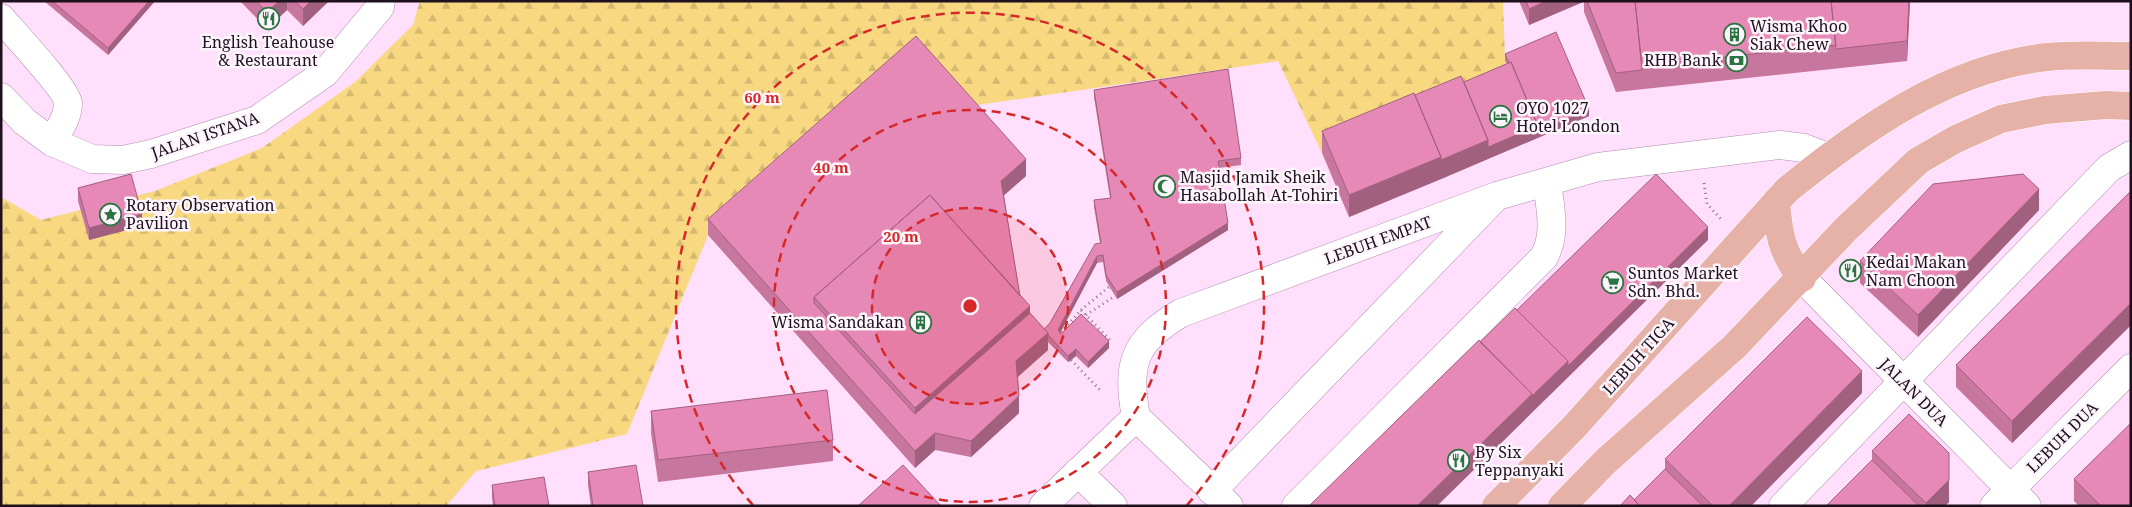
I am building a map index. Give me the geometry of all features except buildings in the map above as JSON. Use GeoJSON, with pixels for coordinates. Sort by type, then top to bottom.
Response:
{"type":"FeatureCollection","features":[{"type":"Feature","properties":{"kind":"main road","name":"LEBUH TIGA"},"geometry":{"type":"LineString","coordinates":[[1496,506],[1574,427],[1787,190],[1828,157],[1888,116],[1935,90],[2000,66],[2047,57],[2131,56]]}},
{"type":"Feature","properties":{"kind":"main road"},"geometry":{"type":"LineString","coordinates":[[1562,506],[1606,461],[1735,346],[1802,278],[1846,229],[1918,162],[1956,139],[2001,119],[2045,110],[2106,105],[2131,106]]}},
{"type":"Feature","properties":{"kind":"main road"},"geometry":{"type":"LineString","coordinates":[[1776,202],[1782,246],[1792,266],[1802,278]]}},
{"type":"Feature","properties":{"kind":"street","name":"JALAN ISTANA"},"geometry":{"type":"LineString","coordinates":[[1,97],[25,122],[52,142],[92,159],[123,160],[151,154],[257,120],[325,73],[380,7],[381,1]]}},
{"type":"Feature","properties":{"kind":"street"},"geometry":{"type":"LineString","coordinates":[[1,18],[60,87],[68,101],[66,117],[52,142]]}},
{"type":"Feature","properties":{"kind":"street","name":"LEBUH EMPAT"},"geometry":{"type":"LineString","coordinates":[[1136,417],[1131,391],[1134,364],[1143,344],[1157,328],[1182,314],[1497,196],[1598,167],[1699,153],[1780,145],[1804,148],[1828,157]]}},
{"type":"Feature","properties":{"kind":"street"},"geometry":{"type":"LineString","coordinates":[[1783,506],[2109,168],[2131,155]]}},
{"type":"Feature","properties":{"kind":"street"},"geometry":{"type":"LineString","coordinates":[[1296,506],[1544,257],[1551,245],[1553,231],[1547,182]]}},
{"type":"Feature","properties":{"kind":"street"},"geometry":{"type":"LineString","coordinates":[[1043,506],[1136,417],[1220,499],[1497,196]]}},
{"type":"Feature","properties":{"kind":"street","name":"JALAN DUA"},"geometry":{"type":"LineString","coordinates":[[1802,278],[1904,381],[2010,500]]}},
{"type":"Feature","properties":{"kind":"street","name":"LEBUH DUA"},"geometry":{"type":"LineString","coordinates":[[2010,500],[2131,368]]}},
{"type":"Feature","properties":{"kind":"street"},"geometry":{"type":"LineString","coordinates":[[1078,472],[1113,506]]}},
{"type":"Feature","properties":{"kind":"path"},"geometry":{"type":"LineString","coordinates":[[1699,153],[1707,204],[1741,240]]}},
{"type":"Feature","properties":{"kind":"path"},"geometry":{"type":"LineString","coordinates":[[1058,337],[1080,310],[1109,287]]}},
{"type":"Feature","properties":{"kind":"path"},"geometry":{"type":"LineString","coordinates":[[1086,315],[1115,296]]}},
{"type":"Feature","properties":{"kind":"path"},"geometry":{"type":"LineString","coordinates":[[1080,310],[1116,346]]}},
{"type":"Feature","properties":{"kind":"green space"},"geometry":{"type":"Polygon","coordinates":[[[420,1],[1503,1],[1505,61],[1511,75],[1322,153],[1278,61],[964,107],[708,235],[627,434],[476,471],[446,506],[1,506],[1,197],[41,220],[155,191],[262,148],[355,82],[413,25],[420,1]]]}},
{"type":"Feature","properties":{"kind":"place","name":"English Teahouse & Restaurant"},"geometry":{"type":"Point","coordinates":[268,18]}},
{"type":"Feature","properties":{"kind":"place","name":"Wisma Khoo Siak Chew"},"geometry":{"type":"Point","coordinates":[1734,35]}},
{"type":"Feature","properties":{"kind":"place","name":"RHB Bank"},"geometry":{"type":"Point","coordinates":[1737,60]}},
{"type":"Feature","properties":{"kind":"place","name":"OYO 1027 Hotel London"},"geometry":{"type":"Point","coordinates":[1500,117]}},
{"type":"Feature","properties":{"kind":"place","name":"Masjid Jamik Sheik Hasabollah At-Tohiri"},"geometry":{"type":"Point","coordinates":[1164,186]}},
{"type":"Feature","properties":{"kind":"place","name":"Rotary Observation Pavilion"},"geometry":{"type":"Point","coordinates":[110,214]}},
{"type":"Feature","properties":{"kind":"place","name":"Kedai Makan Nam Choon"},"geometry":{"type":"Point","coordinates":[1850,271]}},
{"type":"Feature","properties":{"kind":"place","name":"Suntos Market Sdn. Bhd."},"geometry":{"type":"Point","coordinates":[1612,282]}},
{"type":"Feature","properties":{"kind":"place","name":"Wisma Sandakan"},"geometry":{"type":"Point","coordinates":[920,322]}},
{"type":"Feature","properties":{"kind":"place","name":"By Six Teppanyaki"},"geometry":{"type":"Point","coordinates":[1459,461]}}]}
